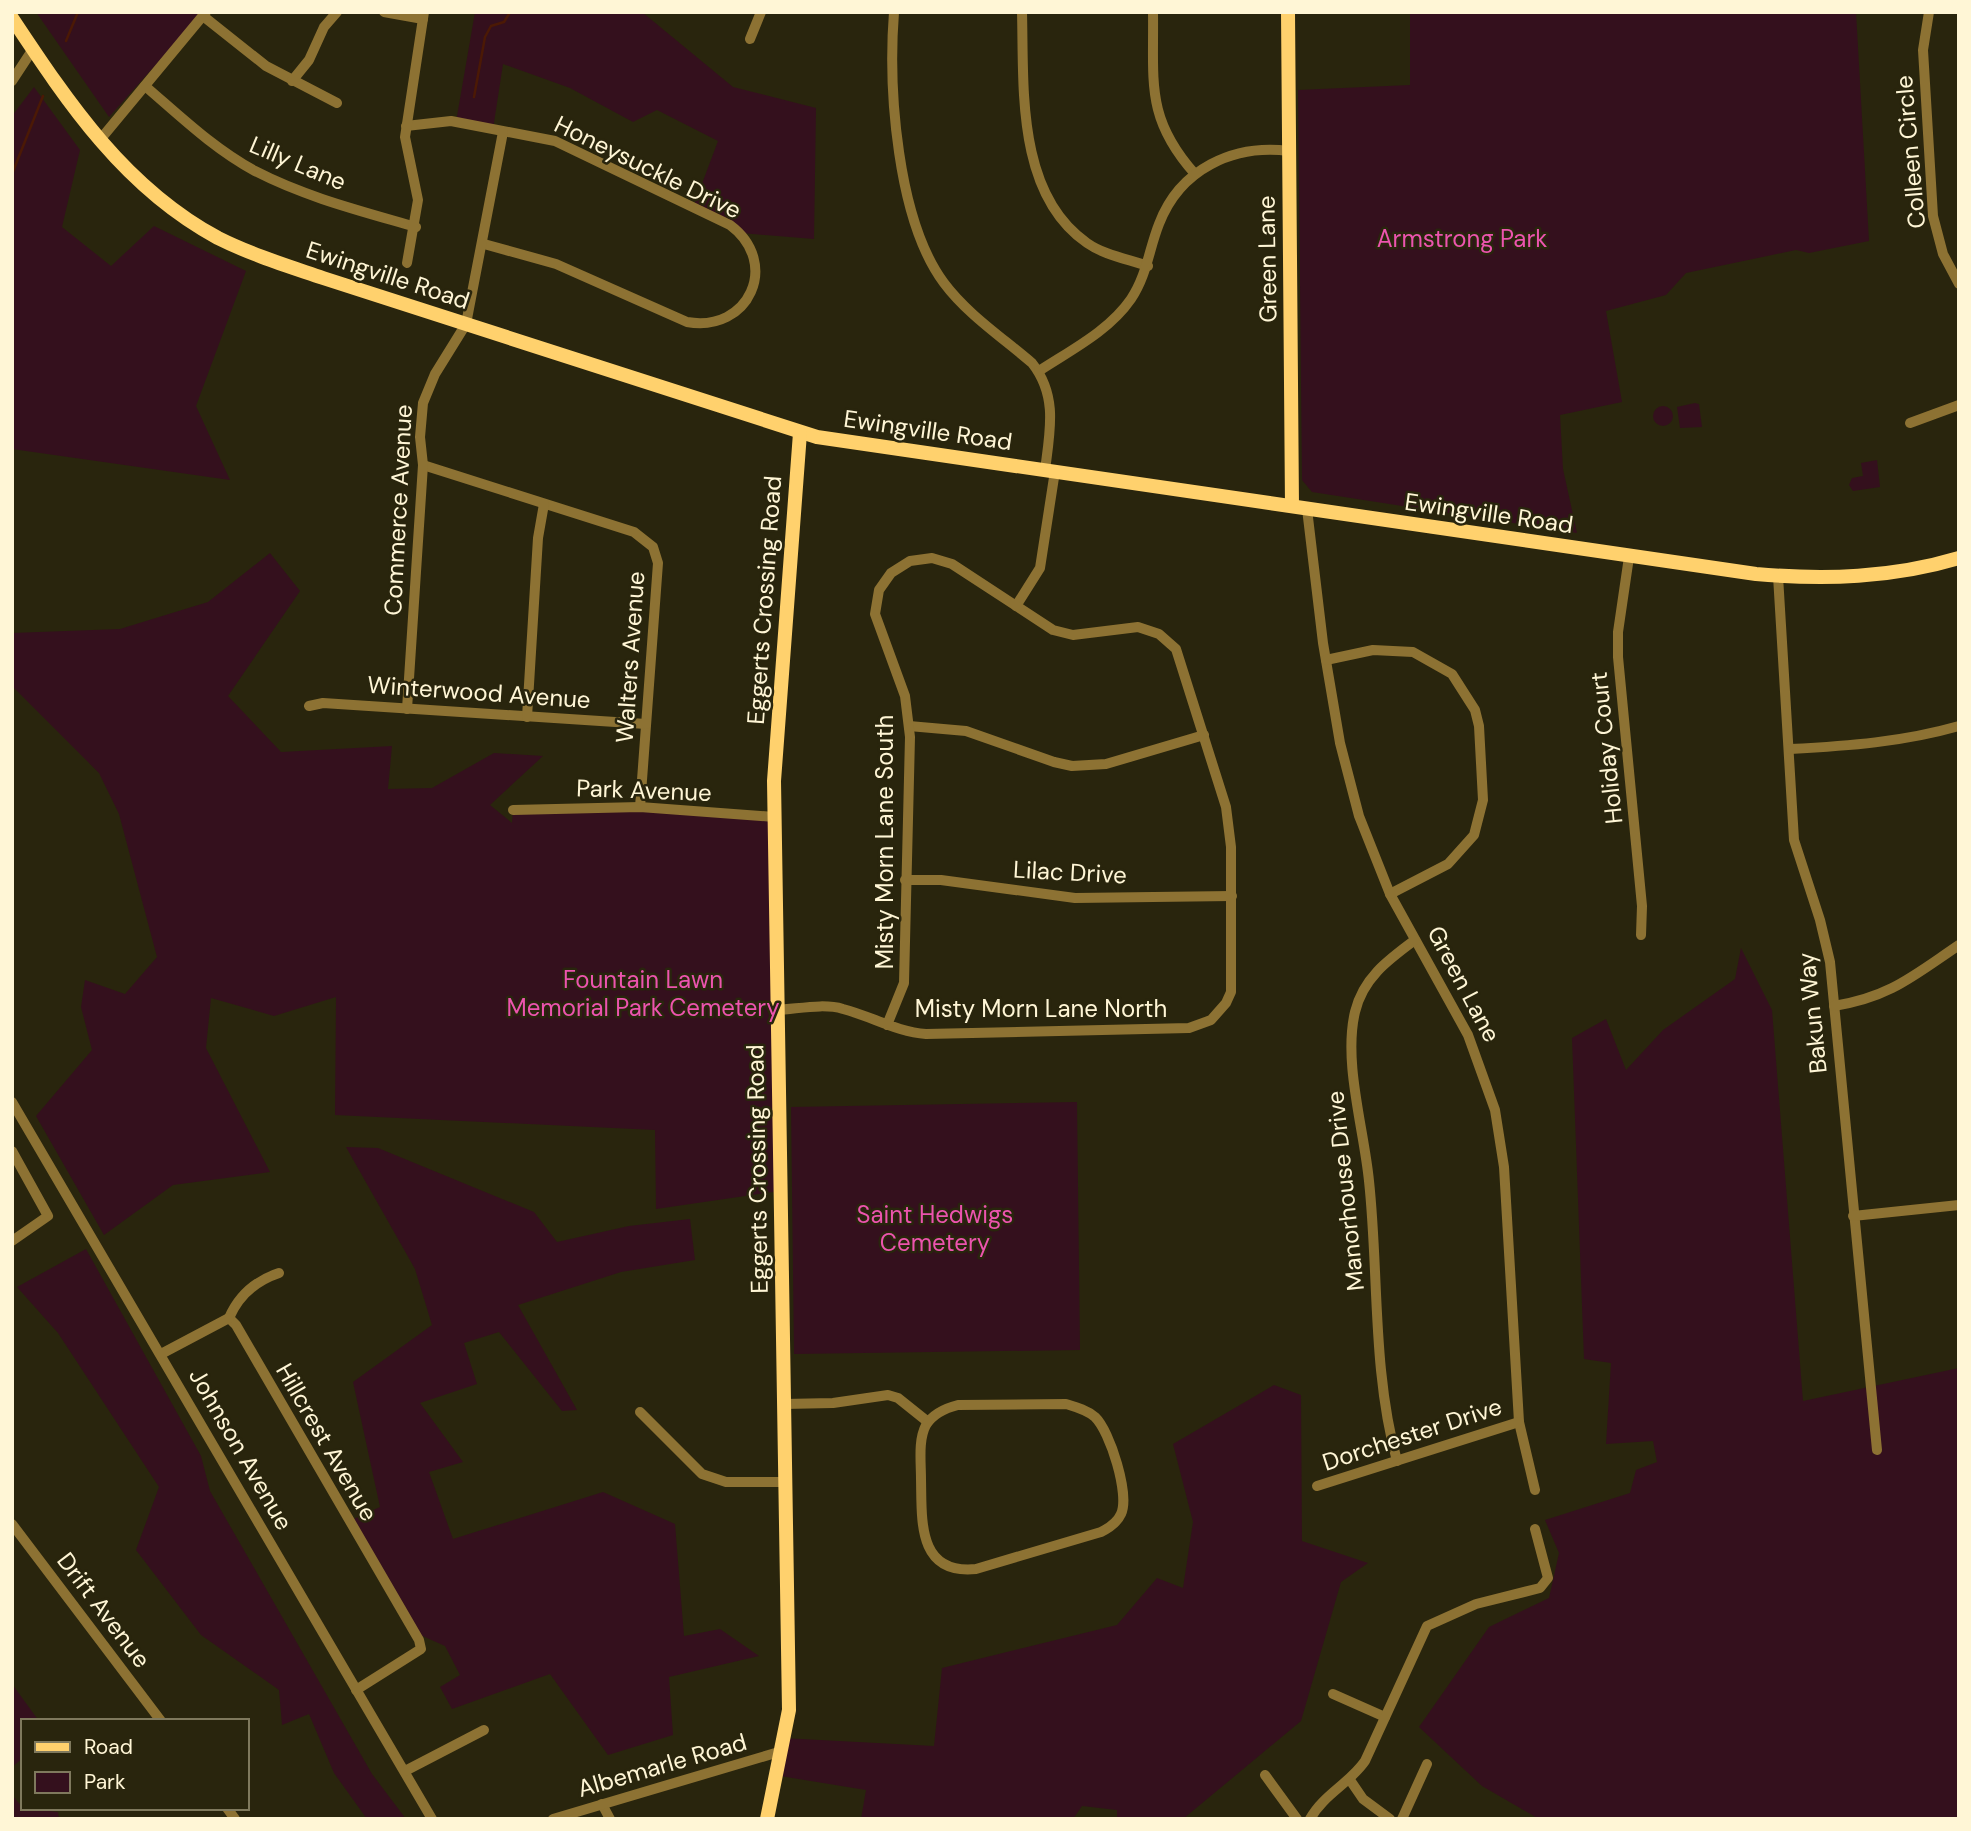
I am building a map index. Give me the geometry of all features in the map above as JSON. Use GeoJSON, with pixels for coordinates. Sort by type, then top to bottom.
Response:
{"type":"FeatureCollection","features":[{"type":"Feature","properties":{"kind":"main road","name":"Green Lane"},"geometry":{"type":"LineString","coordinates":[[1288,12],[1299,507]]}},
{"type":"Feature","properties":{"kind":"main road","name":"Ewingville Road"},"geometry":{"type":"LineString","coordinates":[[12,18],[99,141],[169,206],[219,238],[266,259],[800,433],[1629,557],[1778,576],[1871,576],[1959,558]]}},
{"type":"Feature","properties":{"kind":"main road","name":"Eggerts Crossing Road"},"geometry":{"type":"LineString","coordinates":[[767,1819],[789,1710],[774,817],[776,739],[800,433]]}},
{"type":"Feature","properties":{"kind":"street"},"geometry":{"type":"LineString","coordinates":[[292,81],[309,61],[324,27],[337,12]]}},
{"type":"Feature","properties":{"kind":"street"},"geometry":{"type":"LineString","coordinates":[[384,12],[424,15],[406,126],[405,148],[418,200],[416,227],[407,264]]}},
{"type":"Feature","properties":{"kind":"street"},"geometry":{"type":"LineString","coordinates":[[750,39],[761,12]]}},
{"type":"Feature","properties":{"kind":"street"},"geometry":{"type":"LineString","coordinates":[[894,12],[892,55],[897,131],[911,205],[927,254],[936,272],[959,299],[1039,371],[1051,403],[1050,471],[1040,568],[1016,606],[1062,634],[1138,627],[1159,634],[1181,658],[1228,820],[1232,896]]}},
{"type":"Feature","properties":{"kind":"street"},"geometry":{"type":"LineString","coordinates":[[1022,12],[1024,116],[1040,177],[1062,217],[1086,242],[1148,266]]}},
{"type":"Feature","properties":{"kind":"street"},"geometry":{"type":"LineString","coordinates":[[1153,12],[1157,115],[1171,146],[1195,174]]}},
{"type":"Feature","properties":{"kind":"street","name":"Colleen Circle"},"geometry":{"type":"LineString","coordinates":[[1929,12],[1923,50],[1933,216],[1943,254],[1959,284]]}},
{"type":"Feature","properties":{"kind":"street"},"geometry":{"type":"LineString","coordinates":[[99,141],[205,14],[266,66],[337,103]]}},
{"type":"Feature","properties":{"kind":"street"},"geometry":{"type":"LineString","coordinates":[[12,81],[33,49]]}},
{"type":"Feature","properties":{"kind":"street","name":"Lilly Lane"},"geometry":{"type":"LineString","coordinates":[[145,86],[213,143],[253,170],[307,194],[416,227]]}},
{"type":"Feature","properties":{"kind":"street","name":"Honeysuckle Drive"},"geometry":{"type":"LineString","coordinates":[[406,126],[451,121],[555,141],[730,225],[751,249],[755,260],[754,283],[737,311],[719,322],[698,324],[687,322],[541,258],[484,244]]}},
{"type":"Feature","properties":{"kind":"street"},"geometry":{"type":"LineString","coordinates":[[466,324],[484,244],[503,132]]}},
{"type":"Feature","properties":{"kind":"street"},"geometry":{"type":"LineString","coordinates":[[1039,371],[1108,325],[1131,299],[1148,266],[1165,211],[1195,174],[1210,164],[1242,152],[1289,151]]}},
{"type":"Feature","properties":{"kind":"street","name":"Commerce Avenue"},"geometry":{"type":"LineString","coordinates":[[407,709],[423,465],[420,432],[423,404],[435,374],[466,324]]}},
{"type":"Feature","properties":{"kind":"street"},"geometry":{"type":"LineString","coordinates":[[1910,423],[1959,405]]}},
{"type":"Feature","properties":{"kind":"street","name":"Walters Avenue"},"geometry":{"type":"LineString","coordinates":[[423,465],[640,535],[656,555],[640,807]]}},
{"type":"Feature","properties":{"kind":"street"},"geometry":{"type":"LineString","coordinates":[[527,717],[538,538],[544,504]]}},
{"type":"Feature","properties":{"kind":"street","name":"Green Lane"},"geometry":{"type":"LineString","coordinates":[[1299,507],[1350,785],[1391,894],[1468,1035],[1495,1110],[1504,1167],[1519,1422],[1535,1490]]}},
{"type":"Feature","properties":{"kind":"street","name":"Holiday Court"},"geometry":{"type":"LineString","coordinates":[[1629,557],[1618,632],[1618,657],[1633,796],[1641,935]]}},
{"type":"Feature","properties":{"kind":"street","name":"Misty Morn Lane South"},"geometry":{"type":"LineString","coordinates":[[887,1025],[904,983],[909,726],[901,679],[877,625],[876,602],[891,573],[920,558],[952,564],[1016,606]]}},
{"type":"Feature","properties":{"kind":"street","name":"Bakun Way"},"geometry":{"type":"LineString","coordinates":[[1778,576],[1794,840],[1826,941],[1877,1450]]}},
{"type":"Feature","properties":{"kind":"street"},"geometry":{"type":"LineString","coordinates":[[1326,660],[1387,649],[1413,652],[1452,674],[1475,710],[1479,726],[1483,800],[1474,835],[1448,864],[1391,894]]}},
{"type":"Feature","properties":{"kind":"street","name":"Winterwood Avenue"},"geometry":{"type":"LineString","coordinates":[[309,706],[323,703],[646,724]]}},
{"type":"Feature","properties":{"kind":"street"},"geometry":{"type":"LineString","coordinates":[[909,726],[966,731],[1054,762],[1072,765],[1106,764],[1204,735]]}},
{"type":"Feature","properties":{"kind":"street"},"geometry":{"type":"LineString","coordinates":[[1790,748],[1867,745],[1959,726]]}},
{"type":"Feature","properties":{"kind":"street","name":"Park Avenue"},"geometry":{"type":"LineString","coordinates":[[513,810],[640,807],[774,817]]}},
{"type":"Feature","properties":{"kind":"street","name":"Lilac Drive"},"geometry":{"type":"LineString","coordinates":[[905,880],[942,880],[1075,898],[1232,896]]}},
{"type":"Feature","properties":{"kind":"street","name":"Misty Morn Lane North"},"geometry":{"type":"LineString","coordinates":[[777,1010],[832,1007],[887,1025],[926,1034],[1189,1028],[1211,1020],[1220,1012],[1233,982],[1232,896]]}},
{"type":"Feature","properties":{"kind":"street","name":"Manorhouse Drive"},"geometry":{"type":"LineString","coordinates":[[1396,1461],[1384,1403],[1373,1216],[1354,1077],[1353,1024],[1359,999],[1375,971],[1415,940]]}},
{"type":"Feature","properties":{"kind":"street"},"geometry":{"type":"LineString","coordinates":[[1834,1006],[1862,1002],[1888,992],[1959,945]]}},
{"type":"Feature","properties":{"kind":"street","name":"Johnson Avenue"},"geometry":{"type":"LineString","coordinates":[[12,1102],[432,1819]]}},
{"type":"Feature","properties":{"kind":"street"},"geometry":{"type":"LineString","coordinates":[[12,1151],[48,1216],[12,1241]]}},
{"type":"Feature","properties":{"kind":"street"},"geometry":{"type":"LineString","coordinates":[[1853,1216],[1959,1205]]}},
{"type":"Feature","properties":{"kind":"street"},"geometry":{"type":"LineString","coordinates":[[161,1354],[229,1318],[236,1301],[247,1290],[279,1273]]}},
{"type":"Feature","properties":{"kind":"street","name":"Hillcrest Avenue"},"geometry":{"type":"LineString","coordinates":[[229,1318],[236,1325],[419,1640],[421,1650],[356,1690]]}},
{"type":"Feature","properties":{"kind":"street"},"geometry":{"type":"LineString","coordinates":[[783,1404],[833,1403],[888,1395],[898,1398],[928,1422]]}},
{"type":"Feature","properties":{"kind":"street"},"geometry":{"type":"LineString","coordinates":[[1066,1404],[1086,1411],[1107,1432],[1123,1491],[1121,1514],[1101,1532],[976,1569],[964,1571],[947,1565],[928,1547],[922,1524],[921,1443],[928,1422],[942,1410],[958,1405],[1066,1404]]}},
{"type":"Feature","properties":{"kind":"street"},"geometry":{"type":"LineString","coordinates":[[640,1412],[702,1474],[726,1482],[785,1482]]}},
{"type":"Feature","properties":{"kind":"street","name":"Dorchester Drive"},"geometry":{"type":"LineString","coordinates":[[1317,1486],[1519,1422]]}},
{"type":"Feature","properties":{"kind":"street","name":"Drift Avenue"},"geometry":{"type":"LineString","coordinates":[[12,1524],[159,1719]]}},
{"type":"Feature","properties":{"kind":"street"},"geometry":{"type":"LineString","coordinates":[[1310,1819],[1325,1801],[1350,1780],[1365,1761],[1427,1626],[1476,1604],[1540,1588],[1548,1578],[1535,1529]]}},
{"type":"Feature","properties":{"kind":"street"},"geometry":{"type":"LineString","coordinates":[[1333,1694],[1385,1717]]}},
{"type":"Feature","properties":{"kind":"street"},"geometry":{"type":"LineString","coordinates":[[405,1772],[484,1730]]}},
{"type":"Feature","properties":{"kind":"street","name":"Albemarle Road"},"geometry":{"type":"LineString","coordinates":[[553,1819],[782,1751]]}},
{"type":"Feature","properties":{"kind":"street"},"geometry":{"type":"LineString","coordinates":[[1402,1819],[1427,1764]]}},
{"type":"Feature","properties":{"kind":"street"},"geometry":{"type":"LineString","coordinates":[[1265,1775],[1297,1819]]}},
{"type":"Feature","properties":{"kind":"street"},"geometry":{"type":"LineString","coordinates":[[1350,1780],[1363,1798],[1390,1819]]}},
{"type":"Feature","properties":{"kind":"street"},"geometry":{"type":"LineString","coordinates":[[601,1804],[610,1819]]}},
{"type":"Feature","properties":{"kind":"green space"},"geometry":{"type":"Polygon","coordinates":[[[36,12],[203,12],[109,117],[36,12]]]}},
{"type":"Feature","properties":{"kind":"green space"},"geometry":{"type":"Polygon","coordinates":[[[475,12],[642,12],[733,87],[816,108],[814,239],[741,233],[694,205],[718,141],[657,110],[633,122],[570,88],[503,64],[493,129],[456,122],[475,12]]]}},
{"type":"Feature","properties":{"kind":"green space","name":"Armstrong Park"},"geometry":{"type":"Polygon","coordinates":[[[1410,12],[1856,12],[1869,241],[1809,253],[1796,250],[1686,273],[1666,295],[1606,311],[1622,402],[1560,415],[1563,469],[1577,533],[1312,492],[1302,480],[1298,90],[1410,85],[1410,12]]]}},
{"type":"Feature","properties":{"kind":"green space"},"geometry":{"type":"Polygon","coordinates":[[[34,87],[80,150],[62,227],[111,266],[154,226],[246,271],[196,406],[230,480],[12,449],[12,116],[34,87]]]}},
{"type":"Feature","properties":{"kind":"green space"},"geometry":{"type":"Polygon","coordinates":[[[1699,404],[1702,427],[1680,428],[1677,407],[1699,404]]]}},
{"type":"Feature","properties":{"kind":"green space"},"geometry":{"type":"Polygon","coordinates":[[[1663,406],[1670,409],[1673,416],[1670,423],[1663,426],[1656,423],[1653,416],[1656,409],[1663,406]]]}},
{"type":"Feature","properties":{"kind":"green space"},"geometry":{"type":"Polygon","coordinates":[[[1877,460],[1880,487],[1853,491],[1849,485],[1852,478],[1863,476],[1861,463],[1877,460]]]}},
{"type":"Feature","properties":{"kind":"green space","name":"Fountain Lawn Memorial Park Cemetery"},"geometry":{"type":"Polygon","coordinates":[[[270,553],[300,591],[228,696],[281,752],[392,746],[388,789],[432,788],[494,753],[543,756],[490,805],[512,823],[513,810],[641,807],[774,817],[780,1191],[656,1209],[655,1130],[335,1115],[336,997],[274,1016],[211,998],[206,1048],[270,1172],[173,1185],[104,1235],[36,1116],[92,1050],[81,1007],[85,980],[125,994],[157,957],[119,814],[99,773],[12,686],[12,633],[120,629],[208,602],[270,553]]]}},
{"type":"Feature","properties":{"kind":"green space"},"geometry":{"type":"Polygon","coordinates":[[[1741,948],[1772,1010],[1803,1401],[1959,1368],[1959,1819],[1539,1819],[1482,1786],[1419,1727],[1489,1627],[1549,1598],[1559,1553],[1545,1520],[1630,1493],[1636,1470],[1657,1462],[1653,1441],[1606,1444],[1611,1363],[1584,1359],[1572,1038],[1606,1019],[1626,1070],[1663,1030],[1735,979],[1741,948]]]}},
{"type":"Feature","properties":{"kind":"green space","name":"Saint Hedwigs Cemetery"},"geometry":{"type":"Polygon","coordinates":[[[1077,1102],[1080,1350],[794,1354],[791,1107],[1077,1102]]]}},
{"type":"Feature","properties":{"kind":"green space"},"geometry":{"type":"Polygon","coordinates":[[[346,1147],[378,1148],[534,1212],[557,1242],[629,1226],[690,1219],[695,1260],[621,1272],[518,1305],[577,1410],[562,1411],[499,1332],[464,1343],[477,1384],[420,1403],[463,1462],[429,1472],[453,1539],[603,1492],[675,1524],[684,1636],[720,1629],[759,1656],[669,1677],[673,1735],[608,1755],[550,1674],[452,1709],[440,1687],[460,1675],[445,1646],[409,1630],[349,1521],[380,1507],[353,1382],[432,1325],[415,1269],[346,1147]]]}},
{"type":"Feature","properties":{"kind":"green space"},"geometry":{"type":"Polygon","coordinates":[[[86,1249],[201,1456],[210,1491],[372,1774],[406,1819],[367,1819],[334,1773],[309,1714],[282,1725],[279,1690],[201,1635],[136,1550],[159,1487],[58,1333],[17,1287],[86,1249]]]}},
{"type":"Feature","properties":{"kind":"green space"},"geometry":{"type":"Polygon","coordinates":[[[1274,1385],[1301,1395],[1302,1541],[1368,1563],[1341,1582],[1301,1721],[1183,1819],[1117,1819],[1117,1810],[1082,1806],[1073,1819],[861,1819],[866,1790],[774,1775],[782,1738],[934,1746],[942,1668],[1117,1625],[1157,1578],[1183,1588],[1193,1522],[1173,1444],[1274,1385]]]}},
{"type":"Feature","properties":{"kind":"green space"},"geometry":{"type":"Polygon","coordinates":[[[12,1684],[38,1719],[21,1719],[21,1760],[12,1767],[12,1684]]]}},
{"type":"Feature","properties":{"kind":"green space"},"geometry":{"type":"Polygon","coordinates":[[[12,1795],[21,1806],[21,1810],[58,1812],[59,1819],[12,1819],[12,1795]]]}},
{"type":"Feature","properties":{"kind":"waterway"},"geometry":{"type":"LineString","coordinates":[[66,41],[78,12]]}},
{"type":"Feature","properties":{"kind":"waterway"},"geometry":{"type":"LineString","coordinates":[[474,97],[485,37],[491,26],[504,22],[509,14]]}},
{"type":"Feature","properties":{"kind":"waterway"},"geometry":{"type":"LineString","coordinates":[[12,174],[43,96]]}}]}
